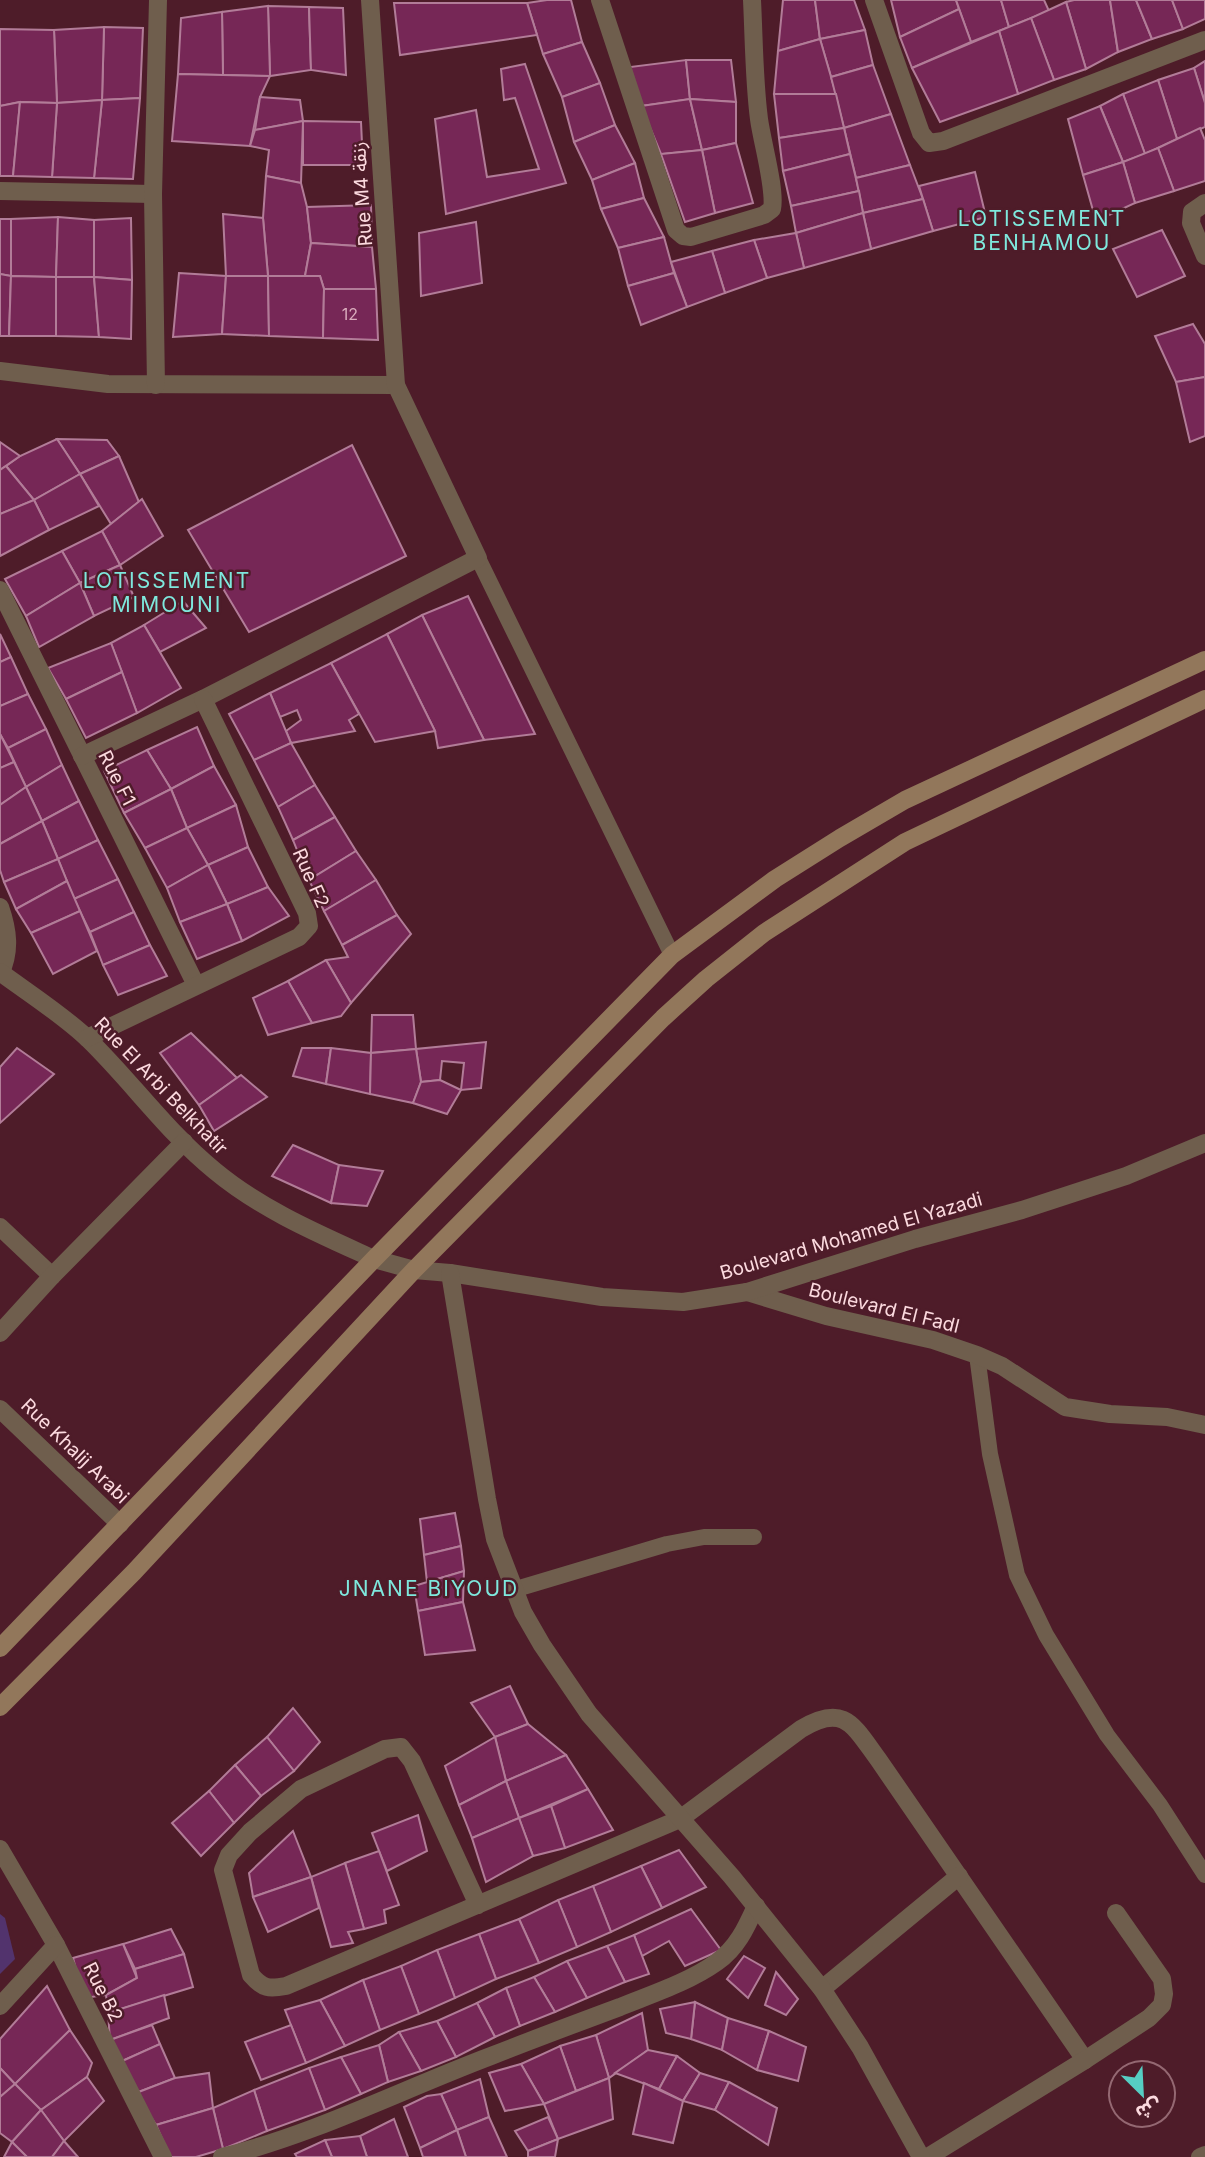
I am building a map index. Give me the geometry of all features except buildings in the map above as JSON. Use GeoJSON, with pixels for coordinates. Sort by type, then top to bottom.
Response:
{"type":"FeatureCollection","features":[{"type":"Feature","properties":{"kind":"main road"},"geometry":{"type":"LineString","coordinates":[[0,1648],[374,1259],[672,955],[775,879],[905,800],[1205,660]]}},
{"type":"Feature","properties":{"kind":"main road"},"geometry":{"type":"LineString","coordinates":[[0,1707],[134,1572],[414,1270],[663,1018],[706,979],[764,933],[905,842],[1205,699]]}},
{"type":"Feature","properties":{"kind":"street"},"geometry":{"type":"LineString","coordinates":[[156,384],[153,194],[158,0]]}},
{"type":"Feature","properties":{"kind":"street","name":"Rue M4 زنقة"},"geometry":{"type":"LineString","coordinates":[[370,0],[396,385]]}},
{"type":"Feature","properties":{"kind":"street"},"geometry":{"type":"LineString","coordinates":[[600,0],[677,230],[683,236],[691,237],[764,215],[772,209],[774,200],[759,116],[752,0]]}},
{"type":"Feature","properties":{"kind":"street"},"geometry":{"type":"LineString","coordinates":[[874,0],[921,133],[929,143],[943,141],[1205,40]]}},
{"type":"Feature","properties":{"kind":"street"},"geometry":{"type":"LineString","coordinates":[[0,191],[153,194]]}},
{"type":"Feature","properties":{"kind":"street"},"geometry":{"type":"LineString","coordinates":[[1205,203],[1192,212],[1191,223],[1205,256]]}},
{"type":"Feature","properties":{"kind":"street"},"geometry":{"type":"LineString","coordinates":[[0,371],[108,384],[396,385],[478,558],[203,699],[82,756]]}},
{"type":"Feature","properties":{"kind":"street","name":"Rue F1"},"geometry":{"type":"LineString","coordinates":[[0,590],[196,985]]}},
{"type":"Feature","properties":{"kind":"street","name":"Rue F2"},"geometry":{"type":"LineString","coordinates":[[88,1038],[299,937],[309,926],[307,913],[203,699]]}},
{"type":"Feature","properties":{"kind":"street"},"geometry":{"type":"LineString","coordinates":[[0,906],[8,936],[6,956],[0,973]]}},
{"type":"Feature","properties":{"kind":"street","name":"Rue El Arbi Belkhatir"},"geometry":{"type":"LineString","coordinates":[[0,973],[88,1038],[184,1142],[215,1171],[259,1202],[302,1226],[374,1259],[414,1270]]}},
{"type":"Feature","properties":{"kind":"street"},"geometry":{"type":"LineString","coordinates":[[0,1333],[184,1142]]}},
{"type":"Feature","properties":{"kind":"street","name":"Boulevard Mohamed El Yazadi"},"geometry":{"type":"LineString","coordinates":[[414,1270],[630,1300],[683,1302],[747,1292],[915,1239],[1085,1190],[1205,1143]]}},
{"type":"Feature","properties":{"kind":"street"},"geometry":{"type":"LineString","coordinates":[[0,1227],[52,1276]]}},
{"type":"Feature","properties":{"kind":"street"},"geometry":{"type":"LineString","coordinates":[[450,1273],[495,1539],[513,1590],[542,1645],[589,1714],[757,1906],[822,1989],[860,2047],[921,2157]]}},
{"type":"Feature","properties":{"kind":"street","name":"Boulevard El Fadl"},"geometry":{"type":"LineString","coordinates":[[747,1292],[826,1317],[933,1340],[977,1355],[1002,1366],[1065,1407],[1088,1412],[1167,1417],[1205,1425]]}},
{"type":"Feature","properties":{"kind":"street","name":"Rue Khalij Arabi"},"geometry":{"type":"LineString","coordinates":[[0,1409],[120,1524]]}},
{"type":"Feature","properties":{"kind":"street"},"geometry":{"type":"LineString","coordinates":[[478,1905],[412,1761],[401,1747],[385,1749],[301,1789],[250,1832],[229,1855],[223,1870],[251,1975],[261,1986],[268,1989],[286,1986],[307,1978],[680,1819],[801,1729],[818,1719],[831,1716],[842,1718],[859,1733],[878,1759],[1085,2060]]}},
{"type":"Feature","properties":{"kind":"street","name":"Rue B2"},"geometry":{"type":"LineString","coordinates":[[0,1849],[56,1945],[163,2157]]}},
{"type":"Feature","properties":{"kind":"street"},"geometry":{"type":"LineString","coordinates":[[822,1989],[958,1876]]}},
{"type":"Feature","properties":{"kind":"street"},"geometry":{"type":"LineString","coordinates":[[222,2157],[307,2130],[457,2068],[644,1998],[690,1977],[716,1963],[735,1947],[757,1906]]}},
{"type":"Feature","properties":{"kind":"street"},"geometry":{"type":"LineString","coordinates":[[928,2157],[1085,2060],[1149,2018],[1162,2004],[1162,1979],[1116,1913]]}},
{"type":"Feature","properties":{"kind":"street"},"geometry":{"type":"LineString","coordinates":[[0,2006],[56,1945]]}},
{"type":"Feature","properties":{"kind":"street"},"geometry":{"type":"LineString","coordinates":[[1200,2157],[1205,2155]]}},
{"type":"Feature","properties":{"kind":"lane"},"geometry":{"type":"LineString","coordinates":[[478,558],[672,955]]}},
{"type":"Feature","properties":{"kind":"lane"},"geometry":{"type":"LineString","coordinates":[[977,1355],[989,1454],[1017,1575],[1046,1635],[1107,1735],[1160,1805],[1205,1875]]}},
{"type":"Feature","properties":{"kind":"lane"},"geometry":{"type":"LineString","coordinates":[[513,1590],[667,1544],[704,1537],[754,1537]]}},
{"type":"Feature","properties":{"kind":"shaded area"},"geometry":{"type":"Polygon","coordinates":[[[0,1914],[5,1918],[15,1959],[0,1974],[0,1914]]]}},
{"type":"Feature","properties":{"kind":"district","name":"LOTISSEMENT BENHAMOU"},"geometry":{"type":"Point","coordinates":[1042,230]}},
{"type":"Feature","properties":{"kind":"district","name":"LOTISSEMENT MIMOUNI"},"geometry":{"type":"Point","coordinates":[167,592]}},
{"type":"Feature","properties":{"kind":"district","name":"JNANE BIYOUD"},"geometry":{"type":"Point","coordinates":[429,1588]}}]}
